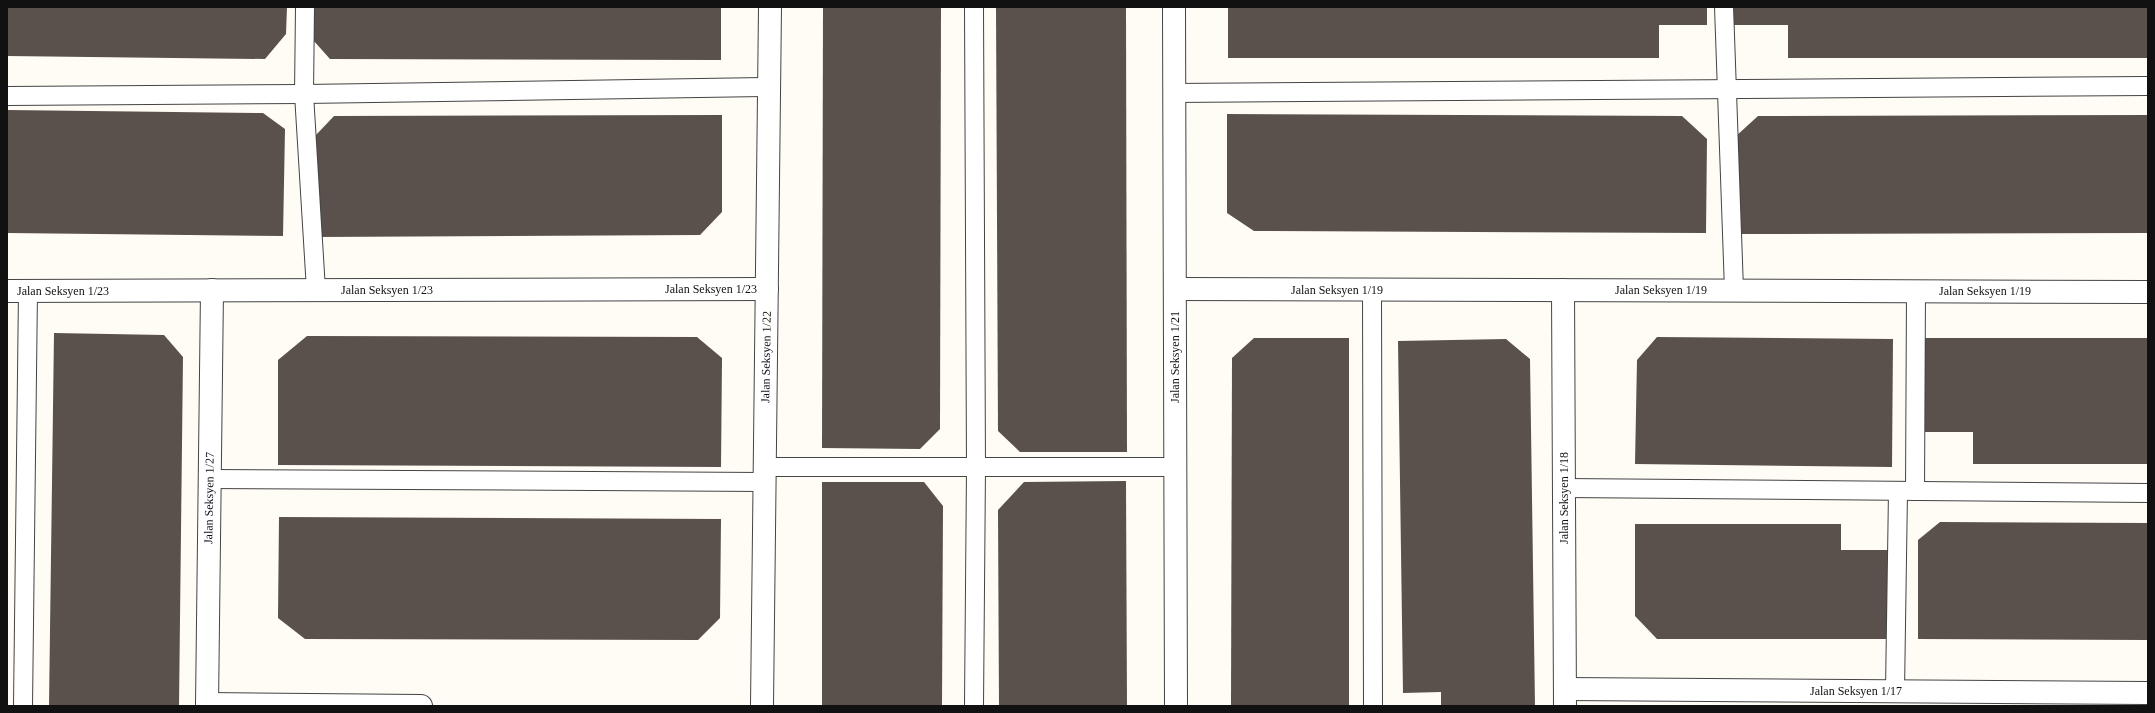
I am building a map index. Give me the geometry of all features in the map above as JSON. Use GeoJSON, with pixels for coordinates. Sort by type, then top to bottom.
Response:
{"type":"FeatureCollection","features":[{"type":"Feature","properties":{"kind":"street","name":"Jalan Seksyen 1/22"},"geometry":{"type":"LineString","coordinates":[[762,706],[770,7]]}},
{"type":"Feature","properties":{"kind":"street","name":"Jalan Seksyen 1/21"},"geometry":{"type":"LineString","coordinates":[[1174,7],[1176,706]]}},
{"type":"Feature","properties":{"kind":"street","name":"Jalan Seksyen 1/23"},"geometry":{"type":"LineString","coordinates":[[17,291],[767,289]]}},
{"type":"Feature","properties":{"kind":"street","name":"Jalan Seksyen 1/19"},"geometry":{"type":"LineString","coordinates":[[1175,289],[2148,292]]}},
{"type":"Feature","properties":{"kind":"street","name":"Jalan Seksyen 1/27"},"geometry":{"type":"LineString","coordinates":[[207,705],[212,290]]}},
{"type":"Feature","properties":{"kind":"street","name":"Jalan Seksyen 1/18"},"geometry":{"type":"LineString","coordinates":[[1563,290],[1565,698]]}},
{"type":"Feature","properties":{"kind":"street","name":"Jalan Seksyen 1/17"},"geometry":{"type":"LineString","coordinates":[[1565,698],[1859,698],[1895,691],[2148,693]]}},
{"type":"Feature","properties":{"kind":"street"},"geometry":{"type":"LineString","coordinates":[[207,705],[421,706]]}},
{"type":"Feature","properties":{"kind":"lane"},"geometry":{"type":"LineString","coordinates":[[305,7],[304,94],[316,290]]}},
{"type":"Feature","properties":{"kind":"lane"},"geometry":{"type":"LineString","coordinates":[[974,7],[976,468],[974,706]]}},
{"type":"Feature","properties":{"kind":"lane"},"geometry":{"type":"LineString","coordinates":[[1724,7],[1734,290]]}},
{"type":"Feature","properties":{"kind":"lane"},"geometry":{"type":"LineString","coordinates":[[1174,93],[2148,86]]}},
{"type":"Feature","properties":{"kind":"lane"},"geometry":{"type":"LineString","coordinates":[[7,96],[304,94],[769,87]]}},
{"type":"Feature","properties":{"kind":"lane"},"geometry":{"type":"LineString","coordinates":[[1372,290],[1373,706]]}},
{"type":"Feature","properties":{"kind":"lane"},"geometry":{"type":"LineString","coordinates":[[17,291],[23,706]]}},
{"type":"Feature","properties":{"kind":"lane"},"geometry":{"type":"LineString","coordinates":[[1895,691],[1907,491],[1916,291]]}},
{"type":"Feature","properties":{"kind":"lane"},"geometry":{"type":"LineString","coordinates":[[209,479],[764,475],[976,468],[1175,467]]}},
{"type":"Feature","properties":{"kind":"lane"},"geometry":{"type":"LineString","coordinates":[[1564,488],[2148,493]]}},
{"type":"Feature","properties":{"kind":"building"},"geometry":{"type":"Polygon","coordinates":[[[7,7],[287,7],[286,34],[265,59],[7,56],[7,7]]]}},
{"type":"Feature","properties":{"kind":"building"},"geometry":{"type":"Polygon","coordinates":[[[313,7],[721,7],[721,60],[330,59],[313,40],[313,7]]]}},
{"type":"Feature","properties":{"kind":"building"},"geometry":{"type":"Polygon","coordinates":[[[823,7],[941,7],[940,429],[920,449],[822,448],[823,7]]]}},
{"type":"Feature","properties":{"kind":"building"},"geometry":{"type":"Polygon","coordinates":[[[996,7],[1126,7],[1127,452],[1020,452],[998,431],[996,7]]]}},
{"type":"Feature","properties":{"kind":"building"},"geometry":{"type":"Polygon","coordinates":[[[1228,7],[1707,7],[1707,25],[1659,25],[1659,58],[1228,58],[1228,7]]]}},
{"type":"Feature","properties":{"kind":"building"},"geometry":{"type":"Polygon","coordinates":[[[1732,7],[2148,7],[2148,58],[1788,58],[1788,25],[1732,25],[1732,7]]]}},
{"type":"Feature","properties":{"kind":"building"},"geometry":{"type":"Polygon","coordinates":[[[7,110],[263,113],[285,129],[283,236],[7,233],[7,110]]]}},
{"type":"Feature","properties":{"kind":"building"},"geometry":{"type":"Polygon","coordinates":[[[1227,114],[1682,116],[1707,139],[1706,233],[1254,231],[1227,213],[1227,114]]]}},
{"type":"Feature","properties":{"kind":"building"},"geometry":{"type":"Polygon","coordinates":[[[722,115],[722,212],[700,235],[316,237],[316,135],[334,116],[722,115]]]}},
{"type":"Feature","properties":{"kind":"building"},"geometry":{"type":"Polygon","coordinates":[[[2148,115],[2148,233],[1735,234],[1735,137],[1758,116],[2148,115]]]}},
{"type":"Feature","properties":{"kind":"building"},"geometry":{"type":"Polygon","coordinates":[[[54,333],[164,335],[183,357],[179,706],[49,706],[54,333]]]}},
{"type":"Feature","properties":{"kind":"building"},"geometry":{"type":"Polygon","coordinates":[[[307,336],[697,337],[722,358],[721,467],[278,465],[278,360],[307,336]]]}},
{"type":"Feature","properties":{"kind":"building"},"geometry":{"type":"Polygon","coordinates":[[[1657,337],[1893,339],[1892,467],[1635,464],[1637,360],[1657,337]]]}},
{"type":"Feature","properties":{"kind":"building"},"geometry":{"type":"Polygon","coordinates":[[[1254,338],[1349,338],[1349,706],[1231,706],[1232,358],[1254,338]]]}},
{"type":"Feature","properties":{"kind":"building"},"geometry":{"type":"Polygon","coordinates":[[[1922,338],[2148,338],[2148,464],[1973,464],[1973,432],[1922,432],[1922,338]]]}},
{"type":"Feature","properties":{"kind":"building"},"geometry":{"type":"Polygon","coordinates":[[[1506,339],[1530,359],[1535,706],[1441,706],[1441,692],[1403,693],[1398,341],[1506,339]]]}},
{"type":"Feature","properties":{"kind":"building"},"geometry":{"type":"Polygon","coordinates":[[[1126,481],[1127,706],[999,706],[998,510],[1024,482],[1126,481]]]}},
{"type":"Feature","properties":{"kind":"building"},"geometry":{"type":"Polygon","coordinates":[[[822,482],[924,482],[943,506],[942,706],[822,706],[822,482]]]}},
{"type":"Feature","properties":{"kind":"building"},"geometry":{"type":"Polygon","coordinates":[[[279,517],[721,519],[720,618],[698,640],[305,639],[278,618],[279,517]]]}},
{"type":"Feature","properties":{"kind":"building"},"geometry":{"type":"Polygon","coordinates":[[[1940,522],[2148,523],[2148,640],[1918,639],[1918,540],[1940,522]]]}},
{"type":"Feature","properties":{"kind":"building"},"geometry":{"type":"Polygon","coordinates":[[[1635,524],[1841,524],[1841,550],[1889,550],[1889,639],[1657,639],[1635,616],[1635,524]]]}}]}
